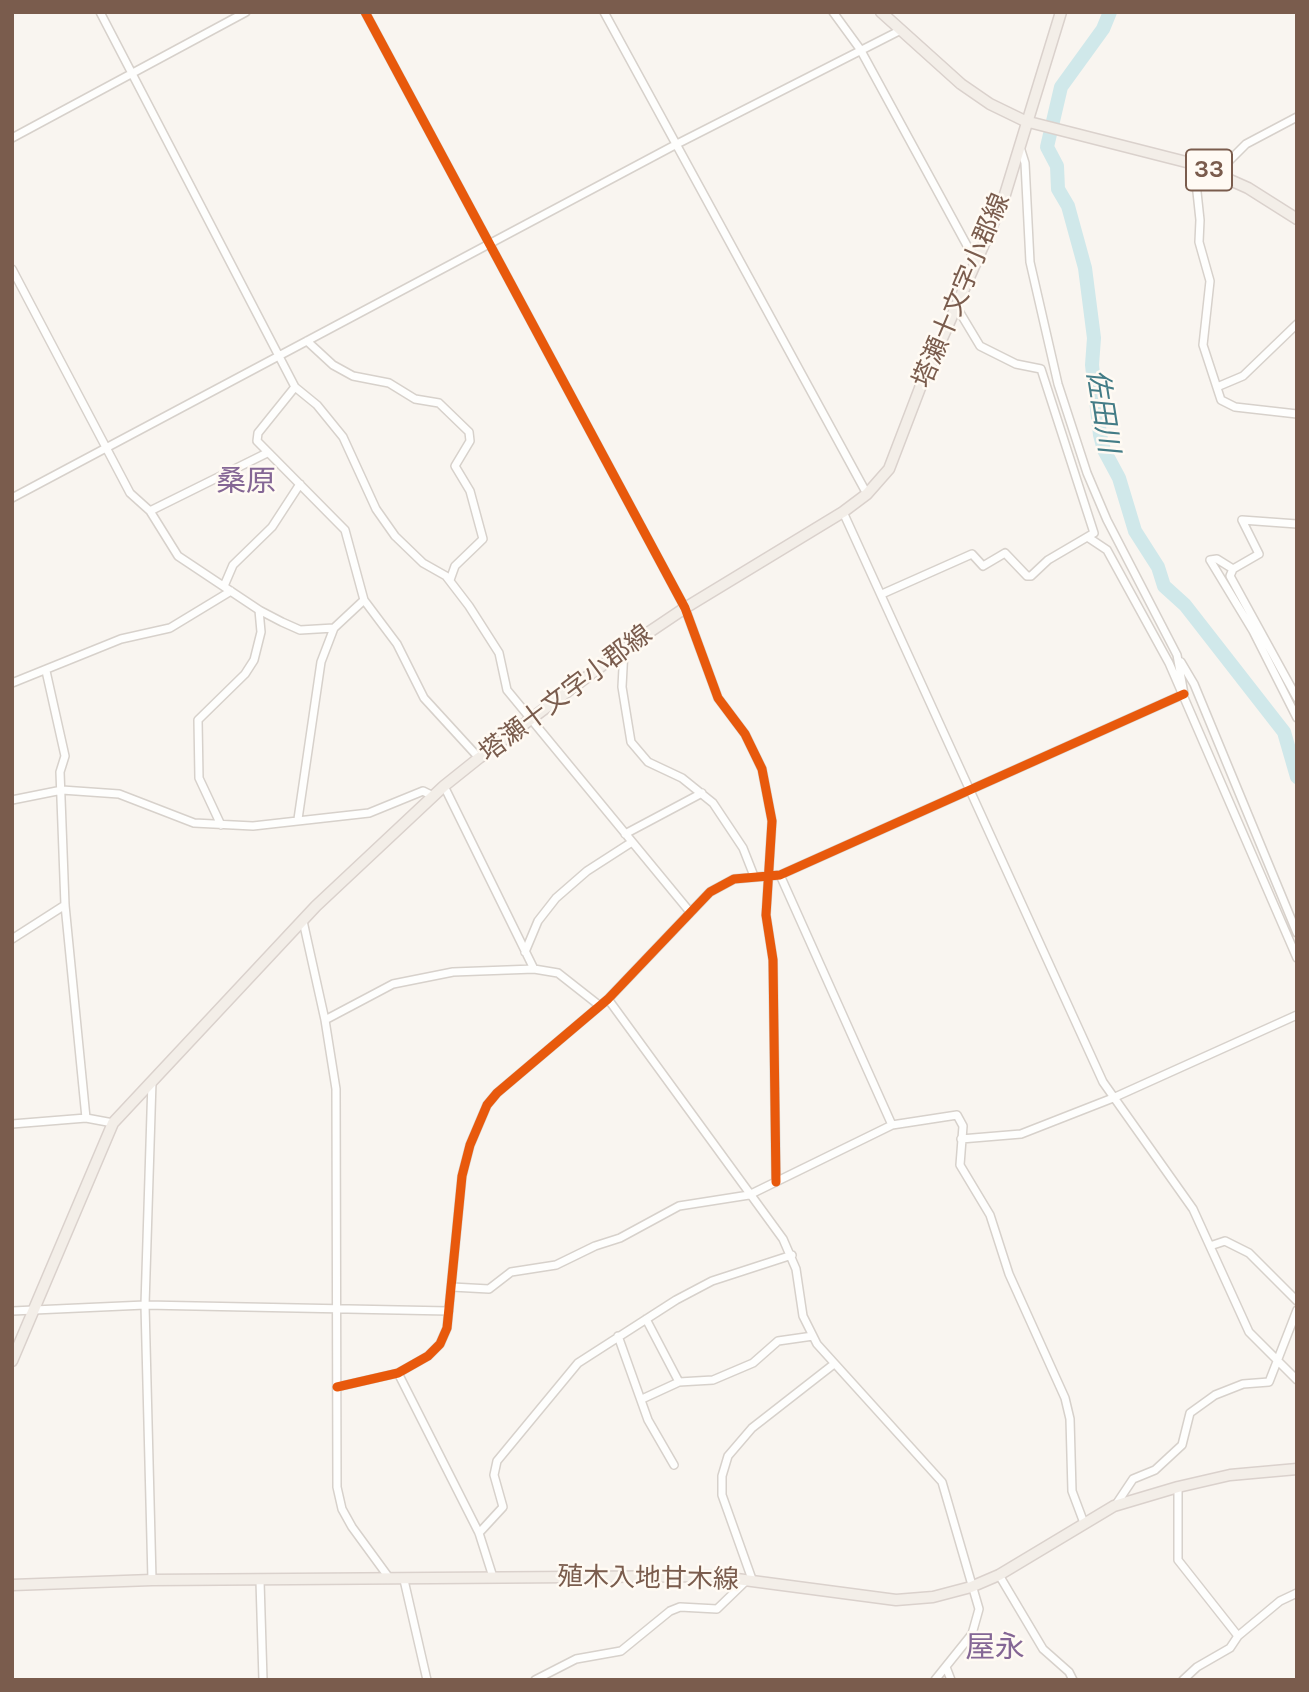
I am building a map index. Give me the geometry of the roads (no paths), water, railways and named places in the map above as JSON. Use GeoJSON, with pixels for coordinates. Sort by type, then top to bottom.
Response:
{"type":"FeatureCollection","features":[{"type":"Feature","properties":{"kind":"main road","name":"33"},"geometry":{"type":"LineString","coordinates":[[881,12],[961,84],[990,104],[1030,122],[1113,141],[1194,164],[1220,175],[1297,219]]}},
{"type":"Feature","properties":{"kind":"main road","name":"塔瀬十文字小郡線"},"geometry":{"type":"LineString","coordinates":[[12,1361],[113,1123],[303,921],[433,796],[480,758],[624,649],[685,608],[843,512],[867,494],[889,469],[920,388],[1003,201],[1019,146],[1030,122],[1061,12]]}},
{"type":"Feature","properties":{"kind":"main road","name":"殖木入地甘木線"},"geometry":{"type":"LineString","coordinates":[[12,1585],[152,1580],[714,1576],[896,1600],[933,1597],[971,1587],[1027,1561],[1114,1506],[1178,1486],[1230,1475],[1297,1468]]}},
{"type":"Feature","properties":{"kind":"street"},"geometry":{"type":"LineString","coordinates":[[100,12],[295,387],[317,405],[343,437],[376,509],[395,536],[416,557],[450,580],[491,639],[503,664],[507,690],[690,912]]}},
{"type":"Feature","properties":{"kind":"street"},"geometry":{"type":"LineString","coordinates":[[12,138],[246,12]]}},
{"type":"Feature","properties":{"kind":"street"},"geometry":{"type":"LineString","coordinates":[[365,12],[685,608],[718,698],[745,734],[762,769],[772,821],[766,877],[766,915],[773,960],[776,1182]]}},
{"type":"Feature","properties":{"kind":"street"},"geometry":{"type":"LineString","coordinates":[[604,12],[867,494]]}},
{"type":"Feature","properties":{"kind":"street"},"geometry":{"type":"LineString","coordinates":[[833,12],[860,49],[976,262]]}},
{"type":"Feature","properties":{"kind":"street"},"geometry":{"type":"LineString","coordinates":[[12,498],[104,446],[281,356],[675,145],[901,30]]}},
{"type":"Feature","properties":{"kind":"street"},"geometry":{"type":"LineString","coordinates":[[1220,175],[1224,166],[1246,145],[1297,117]]}},
{"type":"Feature","properties":{"kind":"street"},"geometry":{"type":"LineString","coordinates":[[1019,146],[1025,163],[1030,262],[1058,384],[1087,472],[1107,520],[1199,697],[1297,933]]}},
{"type":"Feature","properties":{"kind":"street"},"geometry":{"type":"LineString","coordinates":[[1194,164],[1200,250],[1210,281],[1203,345],[1221,400],[1226,404],[1297,414]]}},
{"type":"Feature","properties":{"kind":"street"},"geometry":{"type":"LineString","coordinates":[[12,269],[131,493],[150,511],[178,556],[259,610],[300,630],[334,628]]}},
{"type":"Feature","properties":{"kind":"street"},"geometry":{"type":"LineString","coordinates":[[882,594],[972,554],[983,566],[1005,553],[1027,576],[1031,576],[1048,561],[1089,538],[1094,528],[1041,369],[1016,364],[980,346],[956,306]]}},
{"type":"Feature","properties":{"kind":"street"},"geometry":{"type":"LineString","coordinates":[[1217,387],[1243,376],[1297,324]]}},
{"type":"Feature","properties":{"kind":"street"},"geometry":{"type":"LineString","coordinates":[[306,341],[333,365],[353,376],[389,383],[415,399],[439,403],[469,432],[470,441],[455,466],[470,491],[483,539],[455,566],[450,580]]}},
{"type":"Feature","properties":{"kind":"street"},"geometry":{"type":"LineString","coordinates":[[295,387],[258,433],[257,441],[345,530],[364,600],[397,644],[424,698],[480,758]]}},
{"type":"Feature","properties":{"kind":"street"},"geometry":{"type":"LineString","coordinates":[[150,511],[267,453]]}},
{"type":"Feature","properties":{"kind":"street"},"geometry":{"type":"LineString","coordinates":[[12,683],[121,639],[170,628],[228,589],[233,565],[272,527],[300,484]]}},
{"type":"Feature","properties":{"kind":"street"},"geometry":{"type":"LineString","coordinates":[[843,512],[1112,1098],[1185,1195],[1249,1332],[1278,1364],[1297,1380]]}},
{"type":"Feature","properties":{"kind":"street"},"geometry":{"type":"LineString","coordinates":[[1297,524],[1244,519],[1259,554],[1233,569],[1230,576],[1297,698]]}},
{"type":"Feature","properties":{"kind":"street"},"geometry":{"type":"LineString","coordinates":[[1089,538],[1107,550],[1184,694],[1297,958]]}},
{"type":"Feature","properties":{"kind":"street"},"geometry":{"type":"LineString","coordinates":[[1233,569],[1217,559],[1210,560],[1253,631],[1297,718]]}},
{"type":"Feature","properties":{"kind":"street"},"geometry":{"type":"LineString","coordinates":[[298,819],[321,662],[334,628],[364,600]]}},
{"type":"Feature","properties":{"kind":"street"},"geometry":{"type":"LineString","coordinates":[[221,825],[198,778],[198,720],[245,674],[254,660],[261,632],[259,610]]}},
{"type":"Feature","properties":{"kind":"street"},"geometry":{"type":"LineString","coordinates":[[624,649],[622,687],[631,743],[648,762],[682,778],[713,803],[743,848],[754,876]]}},
{"type":"Feature","properties":{"kind":"street"},"geometry":{"type":"LineString","coordinates":[[1177,655],[1184,694]]}},
{"type":"Feature","properties":{"kind":"street"},"geometry":{"type":"LineString","coordinates":[[47,671],[65,756],[60,772],[65,905],[86,1118]]}},
{"type":"Feature","properties":{"kind":"street"},"geometry":{"type":"LineString","coordinates":[[337,1387],[398,1373],[428,1356],[440,1344],[447,1328],[463,1176],[477,1124],[497,1093],[608,999],[690,912],[724,883],[754,876],[780,875],[1184,694]]}},
{"type":"Feature","properties":{"kind":"street"},"geometry":{"type":"LineString","coordinates":[[444,786],[534,970]]}},
{"type":"Feature","properties":{"kind":"street"},"geometry":{"type":"LineString","coordinates":[[12,800],[62,790],[118,794],[194,823],[253,826],[369,813],[423,791],[433,796]]}},
{"type":"Feature","properties":{"kind":"street"},"geometry":{"type":"LineString","coordinates":[[625,834],[702,793]]}},
{"type":"Feature","properties":{"kind":"street"},"geometry":{"type":"LineString","coordinates":[[525,952],[538,921],[556,898],[587,871],[632,842]]}},
{"type":"Feature","properties":{"kind":"street"},"geometry":{"type":"LineString","coordinates":[[780,875],[892,1125]]}},
{"type":"Feature","properties":{"kind":"street"},"geometry":{"type":"LineString","coordinates":[[12,939],[65,905]]}},
{"type":"Feature","properties":{"kind":"street"},"geometry":{"type":"LineString","coordinates":[[303,921],[325,1020],[336,1089],[337,1488],[342,1510],[390,1579]]}},
{"type":"Feature","properties":{"kind":"street"},"geometry":{"type":"LineString","coordinates":[[325,1020],[393,984],[453,972],[534,970],[566,977],[600,1006]]}},
{"type":"Feature","properties":{"kind":"street"},"geometry":{"type":"LineString","coordinates":[[608,999],[792,1255],[803,1316],[813,1336],[834,1364],[942,1482],[979,1609],[972,1634],[935,1680]]}},
{"type":"Feature","properties":{"kind":"street"},"geometry":{"type":"LineString","coordinates":[[961,1139],[1021,1134],[1112,1098],[1297,1015]]}},
{"type":"Feature","properties":{"kind":"street"},"geometry":{"type":"LineString","coordinates":[[152,1079],[145,1305],[152,1580]]}},
{"type":"Feature","properties":{"kind":"street"},"geometry":{"type":"LineString","coordinates":[[452,1287],[489,1289],[511,1272],[556,1265],[620,1238],[679,1206],[749,1195],[892,1125],[957,1115],[962,1121],[960,1165],[993,1222],[1009,1274],[1065,1398],[1070,1419],[1072,1491],[1084,1523]]}},
{"type":"Feature","properties":{"kind":"street"},"geometry":{"type":"LineString","coordinates":[[12,1125],[86,1118],[113,1123]]}},
{"type":"Feature","properties":{"kind":"street"},"geometry":{"type":"LineString","coordinates":[[1210,1246],[1225,1241],[1249,1253],[1297,1301]]}},
{"type":"Feature","properties":{"kind":"street"},"geometry":{"type":"LineString","coordinates":[[479,1533],[503,1507],[494,1475],[497,1461],[579,1363],[618,1336],[712,1281],[792,1255]]}},
{"type":"Feature","properties":{"kind":"street"},"geometry":{"type":"LineString","coordinates":[[12,1311],[145,1305],[337,1311],[449,1311]]}},
{"type":"Feature","properties":{"kind":"street"},"geometry":{"type":"LineString","coordinates":[[1114,1506],[1122,1490],[1133,1479],[1155,1470],[1182,1445],[1190,1413],[1215,1395],[1243,1384],[1266,1384],[1278,1364],[1289,1325],[1297,1310]]}},
{"type":"Feature","properties":{"kind":"street"},"geometry":{"type":"LineString","coordinates":[[646,1319],[680,1382]]}},
{"type":"Feature","properties":{"kind":"street"},"geometry":{"type":"LineString","coordinates":[[618,1336],[648,1420],[674,1465]]}},
{"type":"Feature","properties":{"kind":"street"},"geometry":{"type":"LineString","coordinates":[[642,1399],[680,1382],[713,1380],[753,1363],[778,1341],[813,1336]]}},
{"type":"Feature","properties":{"kind":"street"},"geometry":{"type":"LineString","coordinates":[[535,1680],[576,1659],[621,1651],[670,1611],[680,1607],[717,1609],[750,1582],[722,1495],[722,1476],[728,1456],[752,1428],[834,1364]]}},
{"type":"Feature","properties":{"kind":"street"},"geometry":{"type":"LineString","coordinates":[[398,1373],[479,1533],[493,1577]]}},
{"type":"Feature","properties":{"kind":"street"},"geometry":{"type":"LineString","coordinates":[[1178,1486],[1178,1560],[1238,1636]]}},
{"type":"Feature","properties":{"kind":"street"},"geometry":{"type":"LineString","coordinates":[[999,1575],[1043,1649],[1069,1672],[1073,1680]]}},
{"type":"Feature","properties":{"kind":"street"},"geometry":{"type":"LineString","coordinates":[[404,1580],[427,1680]]}},
{"type":"Feature","properties":{"kind":"street"},"geometry":{"type":"LineString","coordinates":[[260,1581],[263,1680]]}},
{"type":"Feature","properties":{"kind":"street"},"geometry":{"type":"LineString","coordinates":[[1183,1680],[1197,1667],[1230,1648],[1238,1636],[1280,1601],[1297,1593]]}},
{"type":"Feature","properties":{"kind":"street"},"geometry":{"type":"LineString","coordinates":[[946,1667],[951,1680]]}},
{"type":"Feature","properties":{"kind":"waterway","name":"佐田川"},"geometry":{"type":"LineString","coordinates":[[1110,12],[1103,29],[1061,87],[1047,147],[1057,166],[1058,189],[1068,206],[1085,268],[1094,338],[1092,365],[1100,435],[1104,450],[1119,478],[1135,531],[1158,567],[1164,586],[1185,605],[1284,732],[1297,777]]}},
{"type":"Feature","properties":{"kind":"district","name":"桑原"},"geometry":{"type":"Point","coordinates":[246,482]}},
{"type":"Feature","properties":{"kind":"district","name":"屋永"},"geometry":{"type":"Point","coordinates":[995,1648]}}]}
